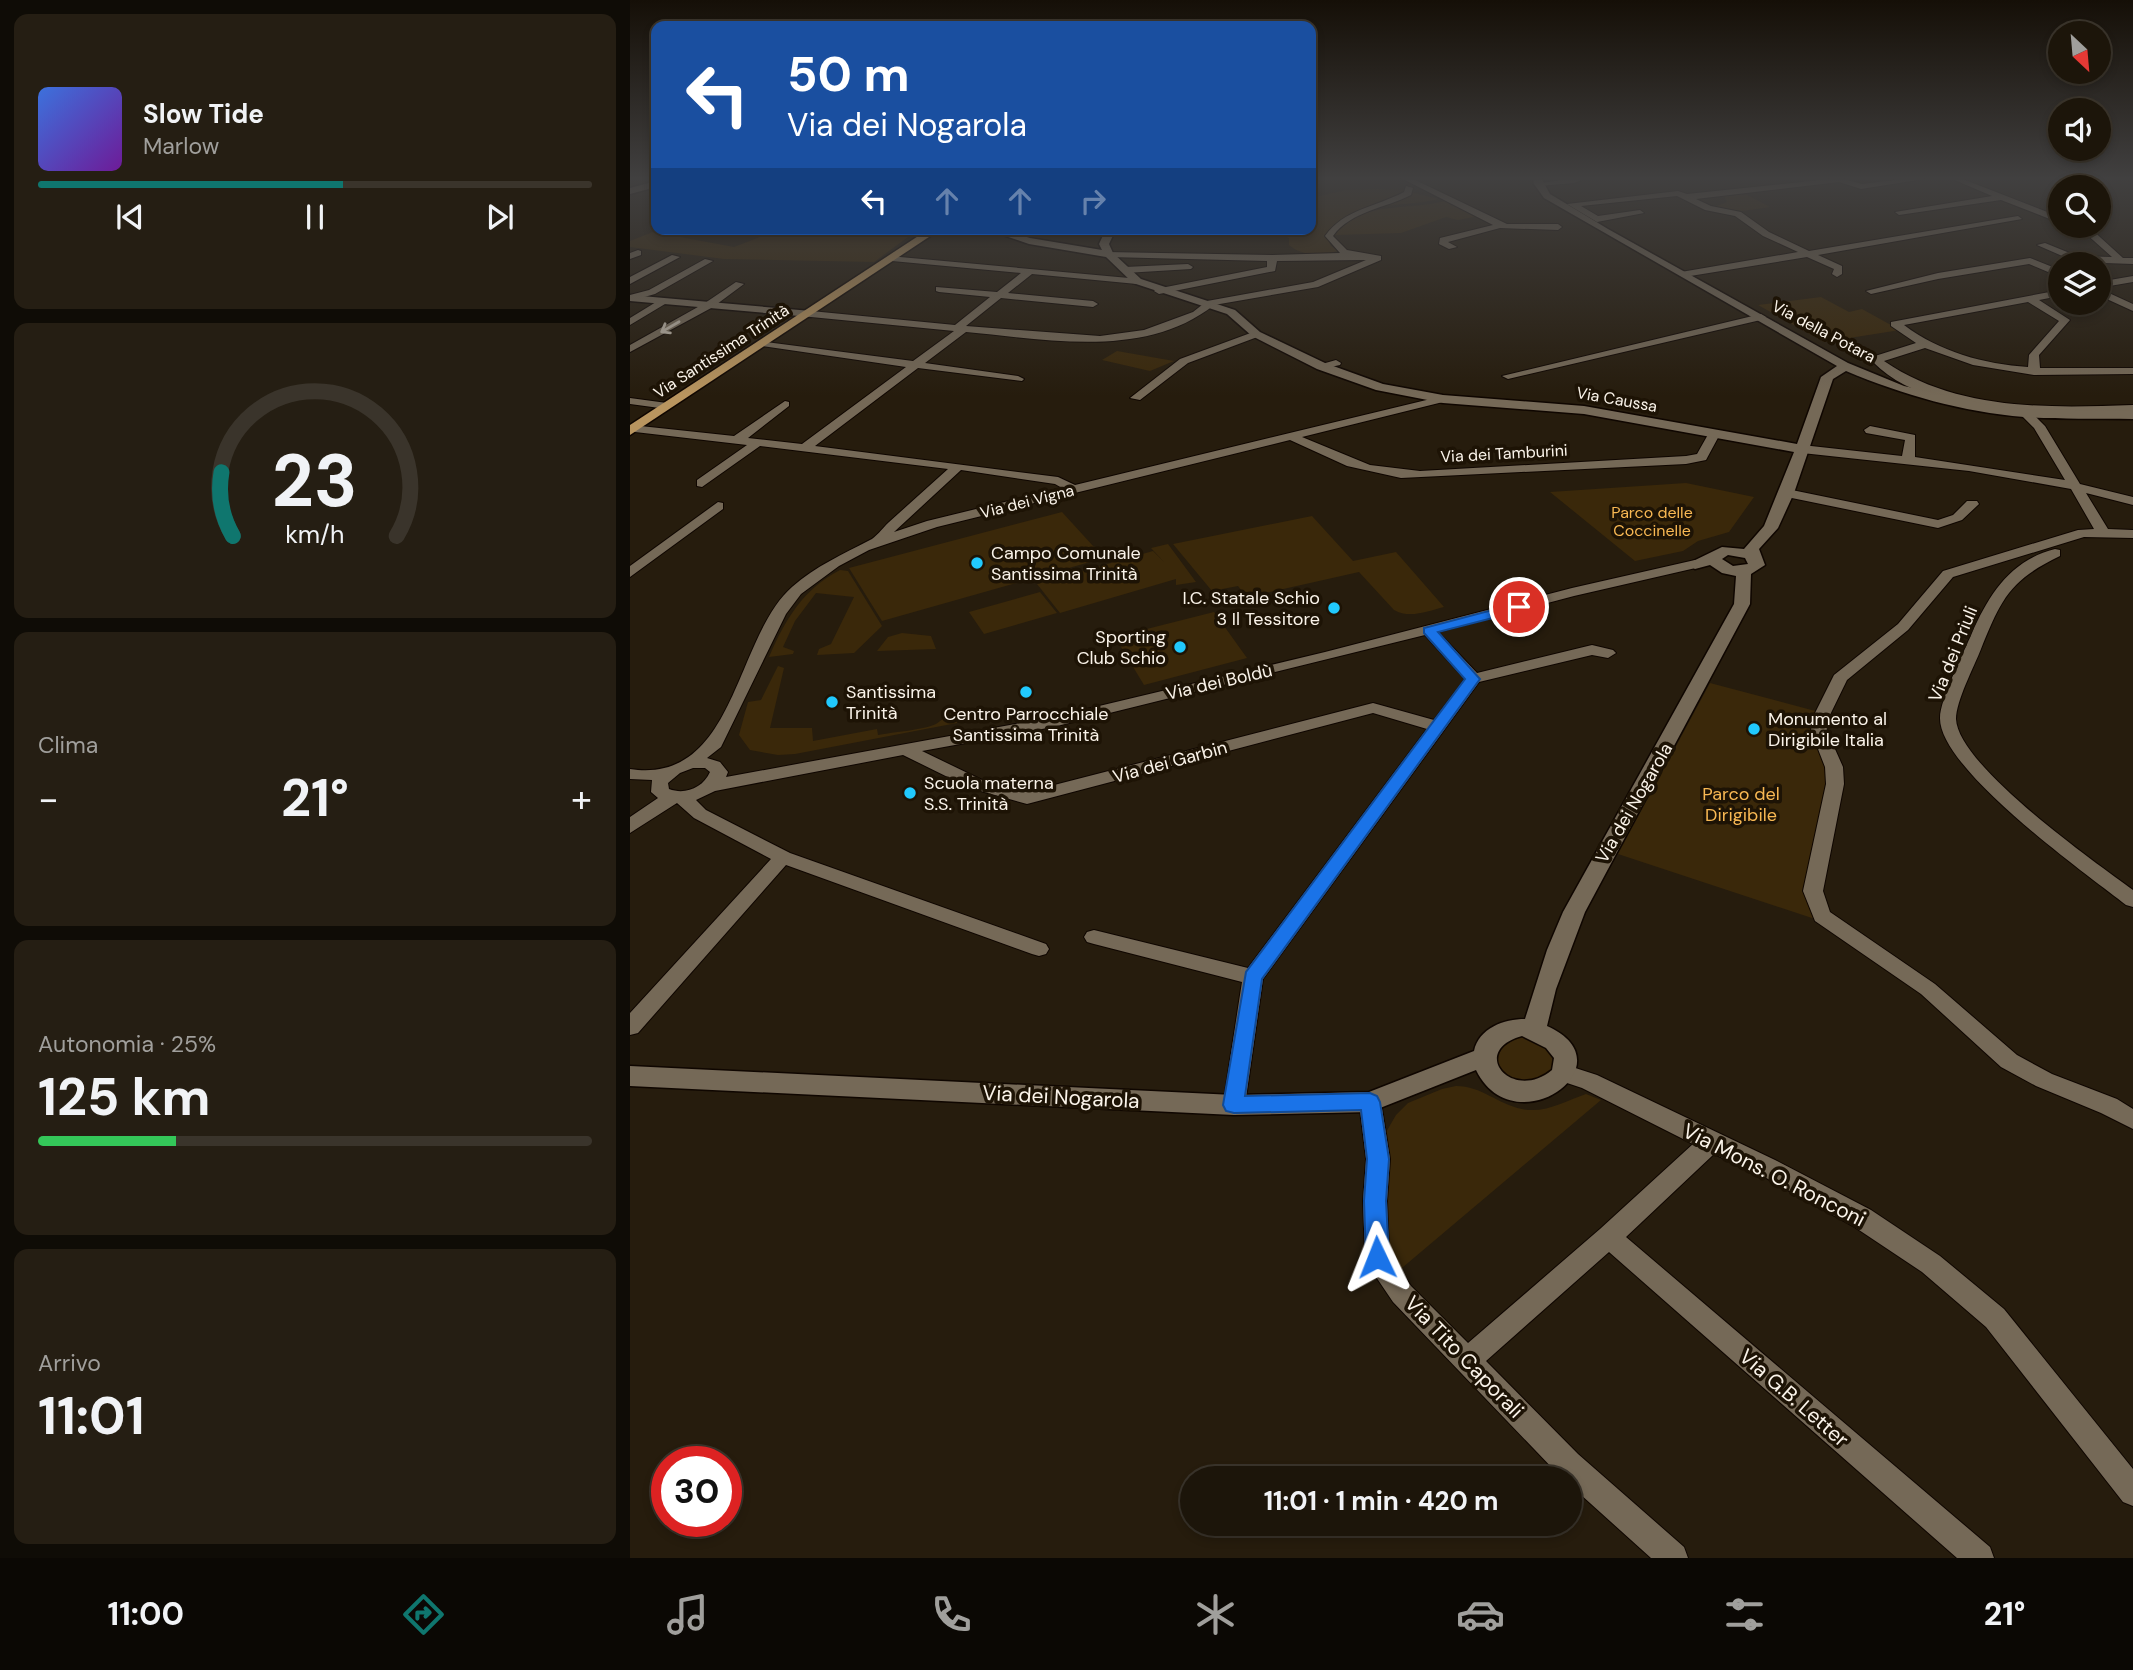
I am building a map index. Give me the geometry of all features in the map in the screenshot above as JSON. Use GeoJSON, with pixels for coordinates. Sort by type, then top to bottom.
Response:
{"type":"FeatureCollection","features":[{"type":"Feature","properties":{"kind":"main road","name":"Via Santissima Trinità"},"geometry":{"type":"LineString","coordinates":[[632,430],[903,251]]}},
{"type":"Feature","properties":{"kind":"street"},"geometry":{"type":"LineString","coordinates":[[630,298],[1100,339],[1159,329],[1197,314],[1209,305],[1315,285],[1378,258],[1109,254],[1089,251]]}},
{"type":"Feature","properties":{"kind":"street"},"geometry":{"type":"LineString","coordinates":[[1343,251],[1351,256]]}},
{"type":"Feature","properties":{"kind":"street","name":"Via della Potara"},"geometry":{"type":"LineString","coordinates":[[1643,251],[1842,366],[1926,396],[2025,413],[2133,412]]}},
{"type":"Feature","properties":{"kind":"street"},"geometry":{"type":"LineString","coordinates":[[1803,251],[1839,268],[1836,274]]}},
{"type":"Feature","properties":{"kind":"street"},"geometry":{"type":"LineString","coordinates":[[1684,274],[1822,251]]}},
{"type":"Feature","properties":{"kind":"street"},"geometry":{"type":"LineString","coordinates":[[2056,251],[2076,259],[2127,261]]}},
{"type":"Feature","properties":{"kind":"street","name":"Via Caussa"},"geometry":{"type":"LineString","coordinates":[[1109,254],[1137,281],[1160,291],[1231,312],[1256,334],[1321,366],[1380,387],[1443,399],[1584,410],[1796,448],[1908,460],[2074,484],[2133,501]]}},
{"type":"Feature","properties":{"kind":"street"},"geometry":{"type":"LineString","coordinates":[[630,281],[675,257]]}},
{"type":"Feature","properties":{"kind":"street"},"geometry":{"type":"LineString","coordinates":[[892,258],[1137,281]]}},
{"type":"Feature","properties":{"kind":"street"},"geometry":{"type":"LineString","coordinates":[[1160,291],[1272,269],[1272,258]]}},
{"type":"Feature","properties":{"kind":"street"},"geometry":{"type":"LineString","coordinates":[[630,298],[652,292],[708,261]]}},
{"type":"Feature","properties":{"kind":"street"},"geometry":{"type":"LineString","coordinates":[[1871,291],[1938,276],[2030,261],[2048,269]]}},
{"type":"Feature","properties":{"kind":"street"},"geometry":{"type":"LineString","coordinates":[[1125,270],[1251,264]]}},
{"type":"Feature","properties":{"kind":"street"},"geometry":{"type":"LineString","coordinates":[[807,446],[918,364],[1031,270]]}},
{"type":"Feature","properties":{"kind":"street"},"geometry":{"type":"LineString","coordinates":[[2111,283],[2133,279]]}},
{"type":"Feature","properties":{"kind":"street"},"geometry":{"type":"LineString","coordinates":[[630,349],[709,305],[739,284]]}},
{"type":"Feature","properties":{"kind":"street"},"geometry":{"type":"LineString","coordinates":[[939,289],[1093,303]]}},
{"type":"Feature","properties":{"kind":"street"},"geometry":{"type":"LineString","coordinates":[[2048,295],[1895,324],[1926,344],[1978,363],[2034,372],[2133,371]]}},
{"type":"Feature","properties":{"kind":"street"},"geometry":{"type":"LineString","coordinates":[[2111,297],[2133,308]]}},
{"type":"Feature","properties":{"kind":"street"},"geometry":{"type":"LineString","coordinates":[[2030,299],[2065,320],[2034,355],[2034,372]]}},
{"type":"Feature","properties":{"kind":"street"},"geometry":{"type":"LineString","coordinates":[[630,322],[665,301]]}},
{"type":"Feature","properties":{"kind":"street"},"geometry":{"type":"LineString","coordinates":[[1508,376],[1761,317]]}},
{"type":"Feature","properties":{"kind":"street"},"geometry":{"type":"LineString","coordinates":[[1136,398],[1184,361],[1256,334]]}},
{"type":"Feature","properties":{"kind":"street"},"geometry":{"type":"LineString","coordinates":[[762,343],[1018,379]]}},
{"type":"Feature","properties":{"kind":"street"},"geometry":{"type":"LineString","coordinates":[[1926,344],[1893,352],[1880,358],[1878,362],[1898,378],[1914,385],[1974,401],[2046,410],[2133,412]]}},
{"type":"Feature","properties":{"kind":"street"},"geometry":{"type":"LineString","coordinates":[[1321,366],[1336,363]]}},
{"type":"Feature","properties":{"kind":"street"},"geometry":{"type":"LineString","coordinates":[[1729,566],[1757,565],[1751,548],[1772,527],[1788,489],[1796,448],[1827,377],[1842,366]]}},
{"type":"Feature","properties":{"kind":"street"},"geometry":{"type":"LineString","coordinates":[[1177,367],[1192,370]]}},
{"type":"Feature","properties":{"kind":"street","name":"Via dei Vigna"},"geometry":{"type":"LineString","coordinates":[[711,773],[735,707],[779,613],[796,591],[834,563],[878,541],[932,524],[1443,399]]}},
{"type":"Feature","properties":{"kind":"street"},"geometry":{"type":"LineString","coordinates":[[630,401],[667,406]]}},
{"type":"Feature","properties":{"kind":"street"},"geometry":{"type":"LineString","coordinates":[[738,439],[785,404]]}},
{"type":"Feature","properties":{"kind":"street"},"geometry":{"type":"LineString","coordinates":[[2025,413],[2039,426],[2103,532]]}},
{"type":"Feature","properties":{"kind":"street"},"geometry":{"type":"LineString","coordinates":[[632,430],[807,446],[958,466],[1058,481],[1073,489]]}},
{"type":"Feature","properties":{"kind":"street"},"geometry":{"type":"LineString","coordinates":[[1870,430],[1911,438],[1908,460]]}},
{"type":"Feature","properties":{"kind":"street","name":"Via dei Tamburini"},"geometry":{"type":"LineString","coordinates":[[1289,435],[1353,466],[1388,475],[1419,475],[1686,460],[1702,457],[1714,434]]}},
{"type":"Feature","properties":{"kind":"street"},"geometry":{"type":"LineString","coordinates":[[702,483],[760,441]]}},
{"type":"Feature","properties":{"kind":"street"},"geometry":{"type":"LineString","coordinates":[[878,541],[958,466]]}},
{"type":"Feature","properties":{"kind":"street"},"geometry":{"type":"LineString","coordinates":[[1788,489],[1938,524],[1963,515],[1972,504]]}},
{"type":"Feature","properties":{"kind":"street"},"geometry":{"type":"LineString","coordinates":[[633,567],[718,506]]}},
{"type":"Feature","properties":{"kind":"street","name":"Via dei Priuli"},"geometry":{"type":"LineString","coordinates":[[2103,532],[2103,536],[2095,541],[2060,551],[2028,565],[2007,582],[1994,603],[1950,708],[1948,720],[1954,740],[2015,809],[2070,855],[2133,900]]}},
{"type":"Feature","properties":{"kind":"street"},"geometry":{"type":"LineString","coordinates":[[2133,534],[2083,533],[1948,574],[1903,627],[1840,678],[1820,719],[1819,731],[1834,767],[1835,785],[1820,868],[1813,891],[1822,916],[1928,989],[2009,1060],[2044,1080],[2109,1106],[2133,1120]]}},
{"type":"Feature","properties":{"kind":"street","name":"Via dei Boldù"},"geometry":{"type":"LineString","coordinates":[[668,793],[711,773],[739,779],[1053,722],[1429,631],[1573,592],[1695,564],[1729,566],[1764,537]]}},
{"type":"Feature","properties":{"kind":"street","name":"Via dei Boldù"},"geometry":{"type":"LineString","coordinates":[[1729,566],[1740,551],[1755,558]]}},
{"type":"Feature","properties":{"kind":"street","name":"Via dei Nogarola"},"geometry":{"type":"LineString","coordinates":[[1534,1029],[1542,994],[1581,894],[1676,728],[1742,604],[1729,566]]}},
{"type":"Feature","properties":{"kind":"street"},"geometry":{"type":"LineString","coordinates":[[1429,631],[1473,679]]}},
{"type":"Feature","properties":{"kind":"street"},"geometry":{"type":"LineString","coordinates":[[1234,1105],[1253,977],[1473,679],[1591,649],[1608,653]]}},
{"type":"Feature","properties":{"kind":"street","name":"Via dei Garbin"},"geometry":{"type":"LineString","coordinates":[[907,750],[976,783],[1027,798],[1373,708],[1439,727]]}},
{"type":"Feature","properties":{"kind":"street"},"geometry":{"type":"LineString","coordinates":[[636,775],[701,762],[711,773],[701,814]]}},
{"type":"Feature","properties":{"kind":"street"},"geometry":{"type":"LineString","coordinates":[[668,793],[659,782],[677,768]]}},
{"type":"Feature","properties":{"kind":"street"},"geometry":{"type":"LineString","coordinates":[[636,775],[701,814],[783,857],[1039,950]]}},
{"type":"Feature","properties":{"kind":"street"},"geometry":{"type":"LineString","coordinates":[[630,827],[668,793]]}},
{"type":"Feature","properties":{"kind":"street"},"geometry":{"type":"LineString","coordinates":[[630,1027],[783,857]]}},
{"type":"Feature","properties":{"kind":"street"},"geometry":{"type":"LineString","coordinates":[[1094,937],[1253,977]]}},
{"type":"Feature","properties":{"kind":"street"},"geometry":{"type":"LineString","coordinates":[[1510,1029],[1534,1029],[1545,1033],[1561,1046],[1566,1064],[1556,1082],[1545,1089],[1517,1091],[1493,1078],[1483,1057],[1485,1047],[1499,1033],[1510,1029]]}},
{"type":"Feature","properties":{"kind":"street","name":"Via dei Nogarola"},"geometry":{"type":"LineString","coordinates":[[630,1076],[1234,1105],[1370,1102],[1483,1057]]}},
{"type":"Feature","properties":{"kind":"street","name":"Via Mons. O. Ronconi"},"geometry":{"type":"LineString","coordinates":[[1563,1073],[1589,1081],[1710,1142],[1767,1167],[1862,1218],[1931,1264],[1995,1318],[2133,1492]]}},
{"type":"Feature","properties":{"kind":"street","name":"Via Tito Caporali"},"geometry":{"type":"LineString","coordinates":[[1370,1102],[1378,1159],[1375,1201],[1377,1257],[1402,1294],[1568,1464],[1673,1558]]}},
{"type":"Feature","properties":{"kind":"street"},"geometry":{"type":"LineString","coordinates":[[1468,1360],[1609,1237],[1710,1142]]}},
{"type":"Feature","properties":{"kind":"street","name":"Via G.B. Letter"},"geometry":{"type":"LineString","coordinates":[[1609,1237],[1979,1558]]}},
{"type":"Feature","properties":{"kind":"green space"},"geometry":{"type":"Polygon","coordinates":[[[659,251],[889,251],[874,262],[724,259],[659,251]]]}},
{"type":"Feature","properties":{"kind":"green space"},"geometry":{"type":"Polygon","coordinates":[[[1297,251],[1338,251],[1313,254],[1297,251]]]}},
{"type":"Feature","properties":{"kind":"green space"},"geometry":{"type":"Polygon","coordinates":[[[1821,297],[1849,312],[1862,309],[1900,330],[1824,342],[1758,305],[1821,297]]]}},
{"type":"Feature","properties":{"kind":"green space"},"geometry":{"type":"Polygon","coordinates":[[[1117,351],[1174,361],[1150,371],[1102,360],[1117,351]]]}},
{"type":"Feature","properties":{"kind":"green space","name":"Parco delle Coccinelle"},"geometry":{"type":"Polygon","coordinates":[[[1686,483],[1754,497],[1729,532],[1698,541],[1683,551],[1635,561],[1550,492],[1686,483]]]}},
{"type":"Feature","properties":{"kind":"green space","name":"Campo Comunale Santissima Trinità"},"geometry":{"type":"Polygon","coordinates":[[[1062,512],[1104,558],[882,621],[849,568],[1062,512]]]}},
{"type":"Feature","properties":{"kind":"green space"},"geometry":{"type":"Polygon","coordinates":[[[1312,516],[1353,561],[1396,552],[1444,607],[1419,613],[1400,613],[1394,610],[1359,572],[1252,596],[1245,595],[1238,586],[1212,591],[1173,544],[1312,516]]]}},
{"type":"Feature","properties":{"kind":"green space"},"geometry":{"type":"Polygon","coordinates":[[[1168,544],[1196,582],[1176,585],[1176,579],[1060,613],[1037,584],[1153,551],[1164,562],[1151,548],[1168,544]]]}},
{"type":"Feature","properties":{"kind":"green space"},"geometry":{"type":"Polygon","coordinates":[[[840,570],[848,571],[882,626],[854,653],[817,655],[819,649],[831,644],[854,597],[816,593],[795,621],[783,647],[794,651],[793,654],[769,657],[789,618],[805,596],[840,570]]]}},
{"type":"Feature","properties":{"kind":"green space"},"geometry":{"type":"Polygon","coordinates":[[[1040,592],[1057,613],[984,634],[969,612],[1040,592]]]}},
{"type":"Feature","properties":{"kind":"green space","name":"Sporting Club Schio"},"geometry":{"type":"Polygon","coordinates":[[[1214,612],[1247,658],[1144,685],[1115,637],[1214,612]]]}},
{"type":"Feature","properties":{"kind":"green space"},"geometry":{"type":"Polygon","coordinates":[[[902,633],[931,636],[936,649],[877,651],[888,637],[902,633]]]}},
{"type":"Feature","properties":{"kind":"green space"},"geometry":{"type":"Polygon","coordinates":[[[778,666],[784,668],[770,728],[812,728],[813,741],[877,729],[878,735],[916,729],[931,726],[950,716],[956,717],[957,723],[795,754],[778,755],[750,750],[739,735],[748,702],[761,700],[778,666]]]}},
{"type":"Feature","properties":{"kind":"green space","name":"Parco del Dirigibile"},"geometry":{"type":"Polygon","coordinates":[[[1710,683],[1819,712],[1830,767],[1818,920],[1618,854],[1710,683]]]}},
{"type":"Feature","properties":{"kind":"green space"},"geometry":{"type":"Polygon","coordinates":[[[1520,1037],[1529,1037],[1551,1051],[1554,1066],[1545,1076],[1520,1082],[1506,1076],[1496,1063],[1502,1045],[1520,1037]]]}},
{"type":"Feature","properties":{"kind":"green space"},"geometry":{"type":"Polygon","coordinates":[[[1456,1086],[1474,1089],[1513,1107],[1530,1110],[1555,1106],[1586,1094],[1601,1100],[1396,1273],[1388,1262],[1385,1134],[1396,1115],[1408,1103],[1456,1086]]]}},
{"type":"Feature","properties":{"kind":"place","name":"Campo Comunale Santissima Trinità"},"geometry":{"type":"Point","coordinates":[977,563]}},
{"type":"Feature","properties":{"kind":"place","name":"I.C. Statale Schio 3 Il Tessitore"},"geometry":{"type":"Point","coordinates":[1334,608]}},
{"type":"Feature","properties":{"kind":"place","name":"Sporting Club Schio"},"geometry":{"type":"Point","coordinates":[1180,647]}},
{"type":"Feature","properties":{"kind":"place","name":"Centro Parrocchiale Santissima Trinità"},"geometry":{"type":"Point","coordinates":[1026,692]}},
{"type":"Feature","properties":{"kind":"place","name":"Santissima Trinità"},"geometry":{"type":"Point","coordinates":[832,702]}},
{"type":"Feature","properties":{"kind":"place","name":"Monumento al Dirigibile Italia"},"geometry":{"type":"Point","coordinates":[1754,729]}},
{"type":"Feature","properties":{"kind":"place","name":"Scuola materna S.S. Trinità"},"geometry":{"type":"Point","coordinates":[910,793]}},
{"type":"Feature","properties":{"kind":"route"},"geometry":{"type":"LineString","coordinates":[[1377,1257],[1375,1201],[1378,1159],[1370,1102],[1234,1105],[1253,977],[1473,679],[1429,631],[1519,607]]}}]}
